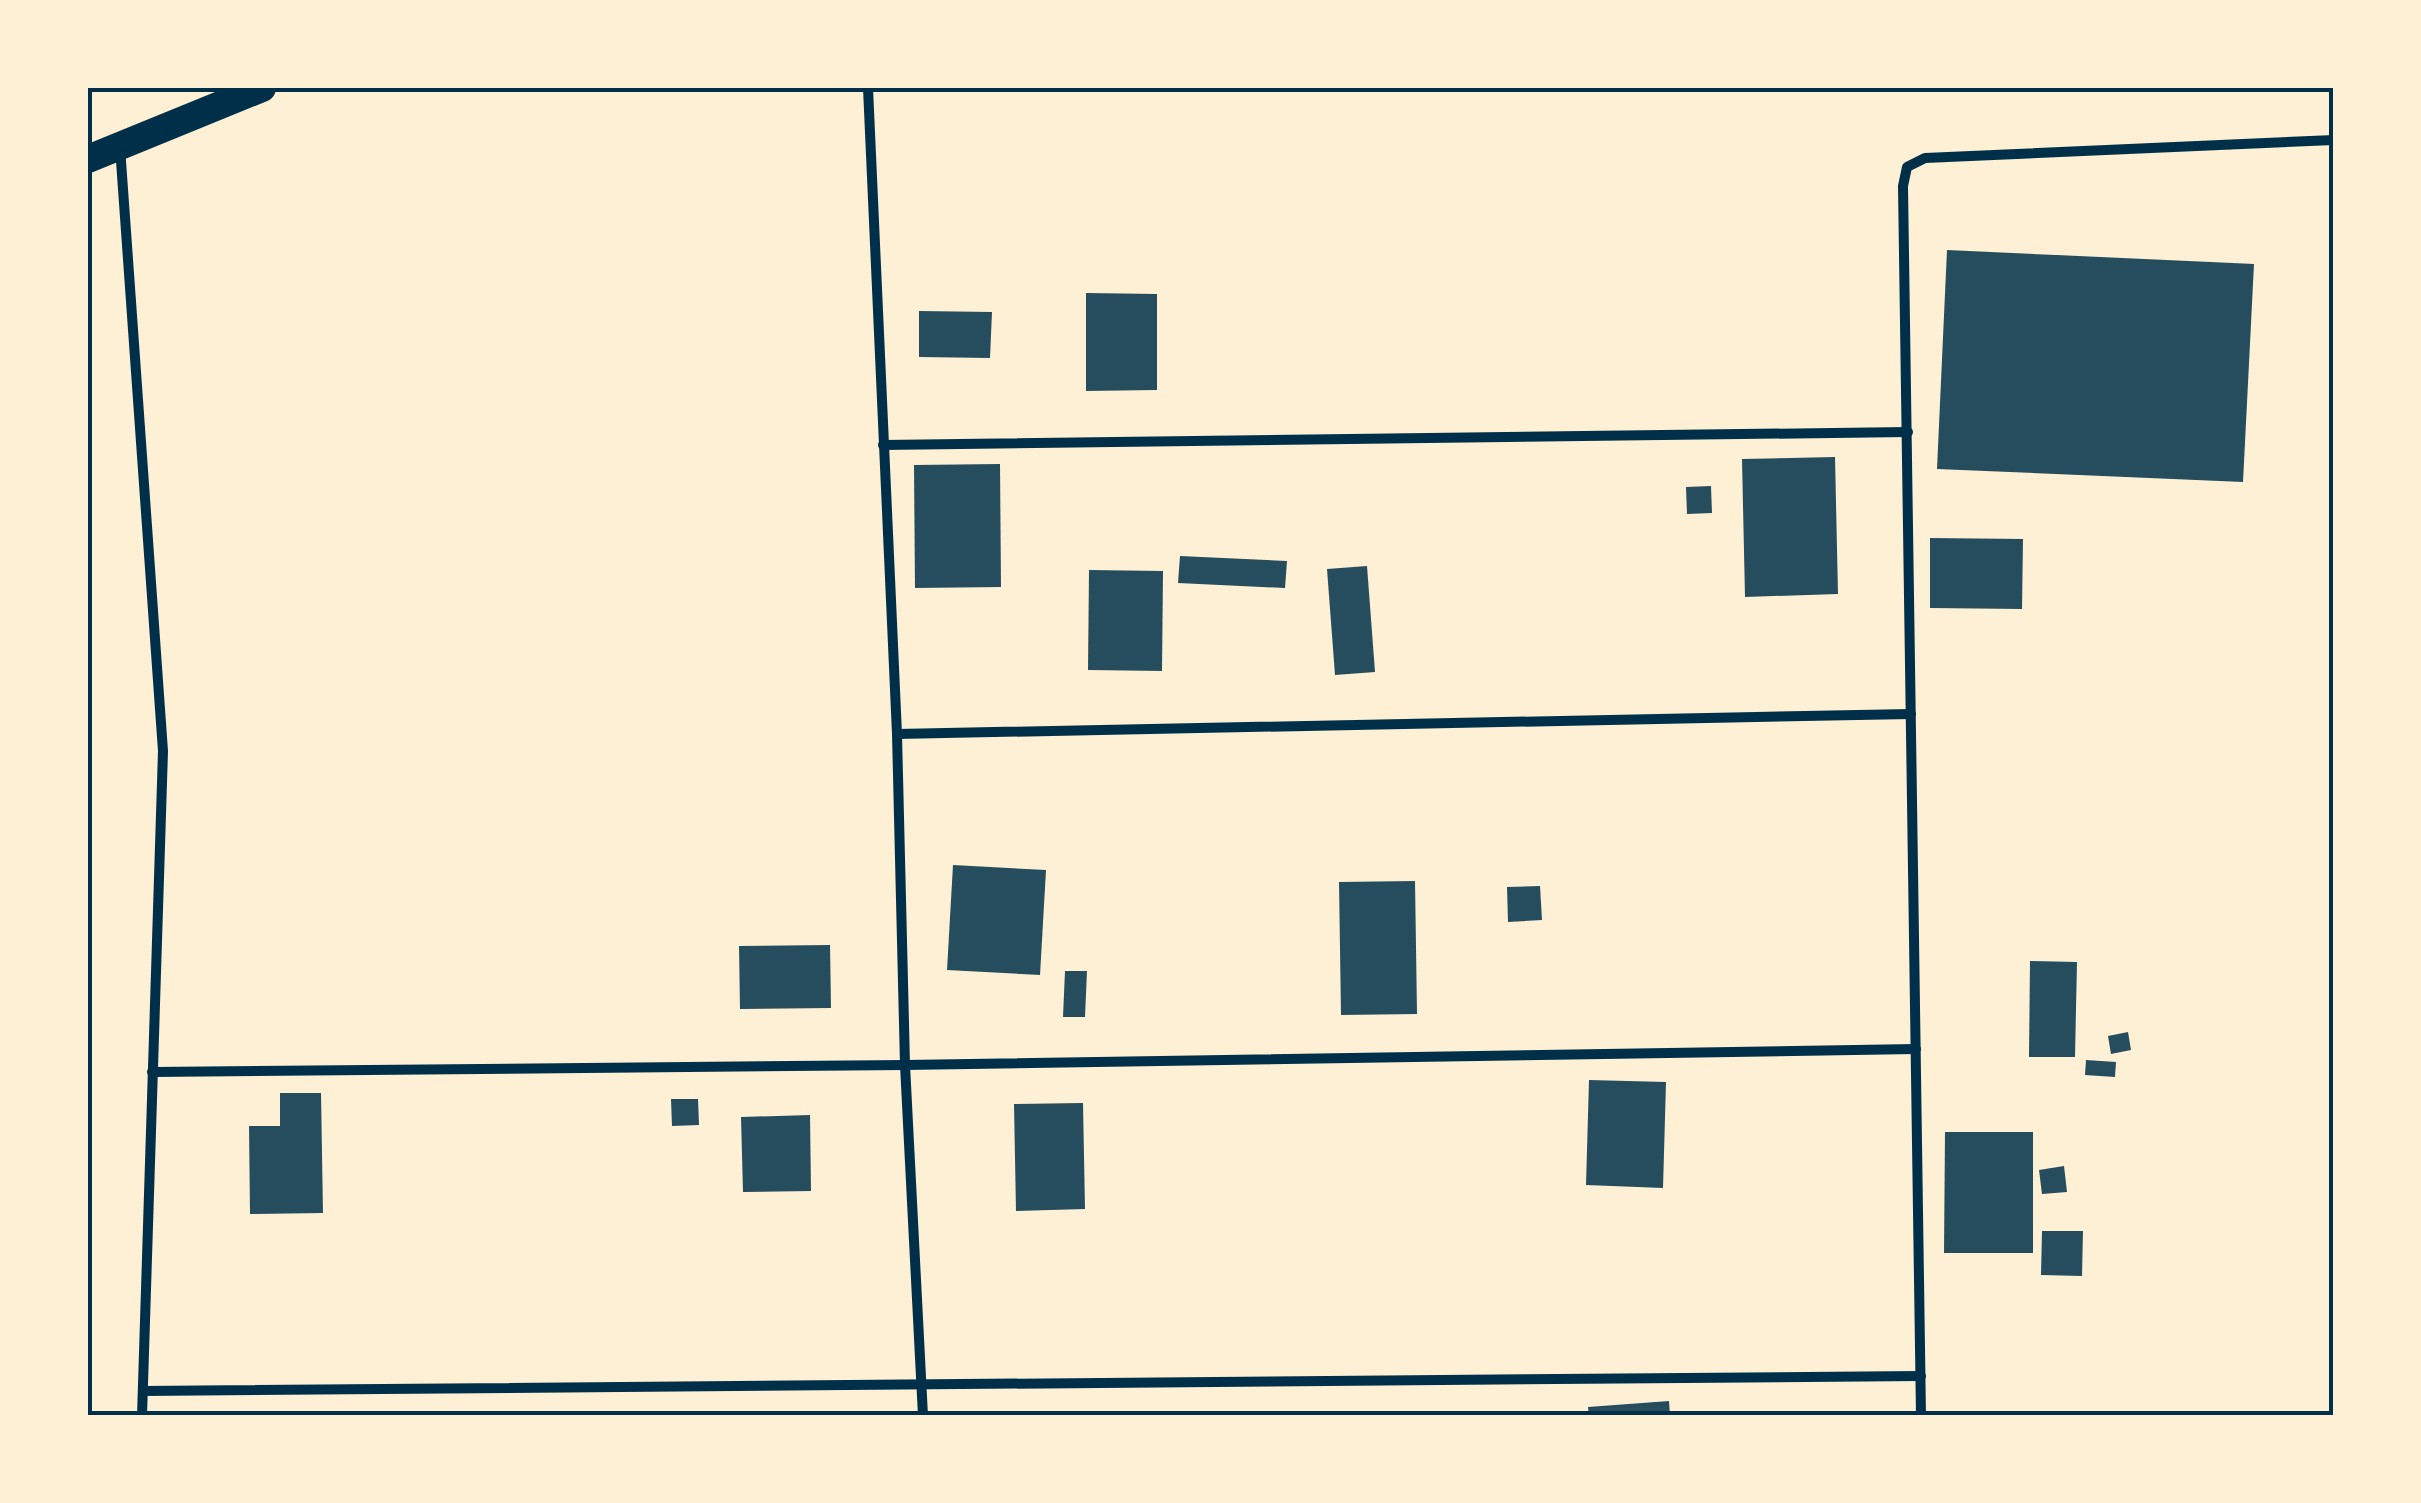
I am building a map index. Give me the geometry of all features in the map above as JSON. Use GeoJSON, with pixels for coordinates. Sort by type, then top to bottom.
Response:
{"type":"FeatureCollection","features":[{"type":"Feature","properties":{"kind":"highway"},"geometry":{"type":"LineString","coordinates":[[88,159],[262,88]]}},
{"type":"Feature","properties":{"kind":"street"},"geometry":{"type":"LineString","coordinates":[[868,88],[898,734],[905,1066],[922,1416]]}},
{"type":"Feature","properties":{"kind":"street"},"geometry":{"type":"LineString","coordinates":[[1922,1416],[1903,186],[1907,167],[1925,158],[2334,140]]}},
{"type":"Feature","properties":{"kind":"street"},"geometry":{"type":"LineString","coordinates":[[120,146],[163,751],[142,1416]]}},
{"type":"Feature","properties":{"kind":"street"},"geometry":{"type":"LineString","coordinates":[[883,445],[1908,432]]}},
{"type":"Feature","properties":{"kind":"street"},"geometry":{"type":"LineString","coordinates":[[898,734],[1911,714]]}},
{"type":"Feature","properties":{"kind":"street"},"geometry":{"type":"LineString","coordinates":[[152,1072],[905,1066],[1916,1049]]}},
{"type":"Feature","properties":{"kind":"street"},"geometry":{"type":"LineString","coordinates":[[143,1391],[1920,1376]]}},
{"type":"Feature","properties":{"kind":"building"},"geometry":{"type":"Polygon","coordinates":[[[1947,250],[2254,264],[2243,482],[1937,469],[1947,250]]]}},
{"type":"Feature","properties":{"kind":"building"},"geometry":{"type":"Polygon","coordinates":[[[1086,293],[1157,294],[1157,390],[1086,391],[1086,293]]]}},
{"type":"Feature","properties":{"kind":"building"},"geometry":{"type":"Polygon","coordinates":[[[919,311],[992,312],[990,358],[919,357],[919,311]]]}},
{"type":"Feature","properties":{"kind":"building"},"geometry":{"type":"Polygon","coordinates":[[[1835,457],[1838,594],[1745,597],[1742,459],[1835,457]]]}},
{"type":"Feature","properties":{"kind":"building"},"geometry":{"type":"Polygon","coordinates":[[[1000,464],[1001,587],[915,588],[914,465],[1000,464]]]}},
{"type":"Feature","properties":{"kind":"building"},"geometry":{"type":"Polygon","coordinates":[[[1711,486],[1712,513],[1687,514],[1686,487],[1711,486]]]}},
{"type":"Feature","properties":{"kind":"building"},"geometry":{"type":"Polygon","coordinates":[[[1930,538],[2023,539],[2022,609],[1930,608],[1930,538]]]}},
{"type":"Feature","properties":{"kind":"building"},"geometry":{"type":"Polygon","coordinates":[[[1180,556],[1287,561],[1285,588],[1178,583],[1180,556]]]}},
{"type":"Feature","properties":{"kind":"building"},"geometry":{"type":"Polygon","coordinates":[[[1367,566],[1375,672],[1335,675],[1327,569],[1367,566]]]}},
{"type":"Feature","properties":{"kind":"building"},"geometry":{"type":"Polygon","coordinates":[[[1089,570],[1163,571],[1162,671],[1088,670],[1089,570]]]}},
{"type":"Feature","properties":{"kind":"building"},"geometry":{"type":"Polygon","coordinates":[[[953,865],[1046,870],[1040,975],[947,970],[953,865]]]}},
{"type":"Feature","properties":{"kind":"building"},"geometry":{"type":"Polygon","coordinates":[[[1415,881],[1417,1014],[1341,1015],[1339,882],[1415,881]]]}},
{"type":"Feature","properties":{"kind":"building"},"geometry":{"type":"Polygon","coordinates":[[[1540,886],[1542,920],[1508,922],[1507,887],[1540,886]]]}},
{"type":"Feature","properties":{"kind":"building"},"geometry":{"type":"Polygon","coordinates":[[[830,945],[831,1008],[740,1009],[739,946],[830,945]]]}},
{"type":"Feature","properties":{"kind":"building"},"geometry":{"type":"Polygon","coordinates":[[[2030,961],[2077,962],[2075,1057],[2029,1057],[2030,961]]]}},
{"type":"Feature","properties":{"kind":"building"},"geometry":{"type":"Polygon","coordinates":[[[1065,971],[1087,971],[1085,1017],[1063,1017],[1065,971]]]}},
{"type":"Feature","properties":{"kind":"building"},"geometry":{"type":"Polygon","coordinates":[[[2128,1032],[2131,1050],[2111,1054],[2108,1036],[2128,1032]]]}},
{"type":"Feature","properties":{"kind":"building"},"geometry":{"type":"Polygon","coordinates":[[[2086,1060],[2116,1062],[2115,1077],[2085,1075],[2086,1060]]]}},
{"type":"Feature","properties":{"kind":"building"},"geometry":{"type":"Polygon","coordinates":[[[1589,1080],[1666,1082],[1663,1188],[1586,1185],[1589,1080]]]}},
{"type":"Feature","properties":{"kind":"building"},"geometry":{"type":"Polygon","coordinates":[[[280,1093],[321,1093],[323,1213],[250,1214],[249,1126],[280,1126],[280,1093]]]}},
{"type":"Feature","properties":{"kind":"building"},"geometry":{"type":"Polygon","coordinates":[[[671,1099],[698,1099],[699,1125],[672,1126],[671,1099]]]}},
{"type":"Feature","properties":{"kind":"building"},"geometry":{"type":"Polygon","coordinates":[[[1083,1103],[1085,1209],[1016,1211],[1014,1104],[1083,1103]]]}},
{"type":"Feature","properties":{"kind":"building"},"geometry":{"type":"Polygon","coordinates":[[[810,1115],[811,1191],[743,1192],[741,1117],[810,1115]]]}},
{"type":"Feature","properties":{"kind":"building"},"geometry":{"type":"Polygon","coordinates":[[[1945,1132],[2033,1132],[2033,1253],[1944,1253],[1945,1132]]]}},
{"type":"Feature","properties":{"kind":"building"},"geometry":{"type":"Polygon","coordinates":[[[2064,1166],[2067,1192],[2042,1194],[2039,1170],[2064,1166]]]}},
{"type":"Feature","properties":{"kind":"building"},"geometry":{"type":"Polygon","coordinates":[[[2042,1231],[2083,1231],[2082,1276],[2041,1275],[2042,1231]]]}},
{"type":"Feature","properties":{"kind":"building"},"geometry":{"type":"Polygon","coordinates":[[[1669,1401],[1670,1416],[1589,1416],[1588,1407],[1669,1401]]]}}]}
